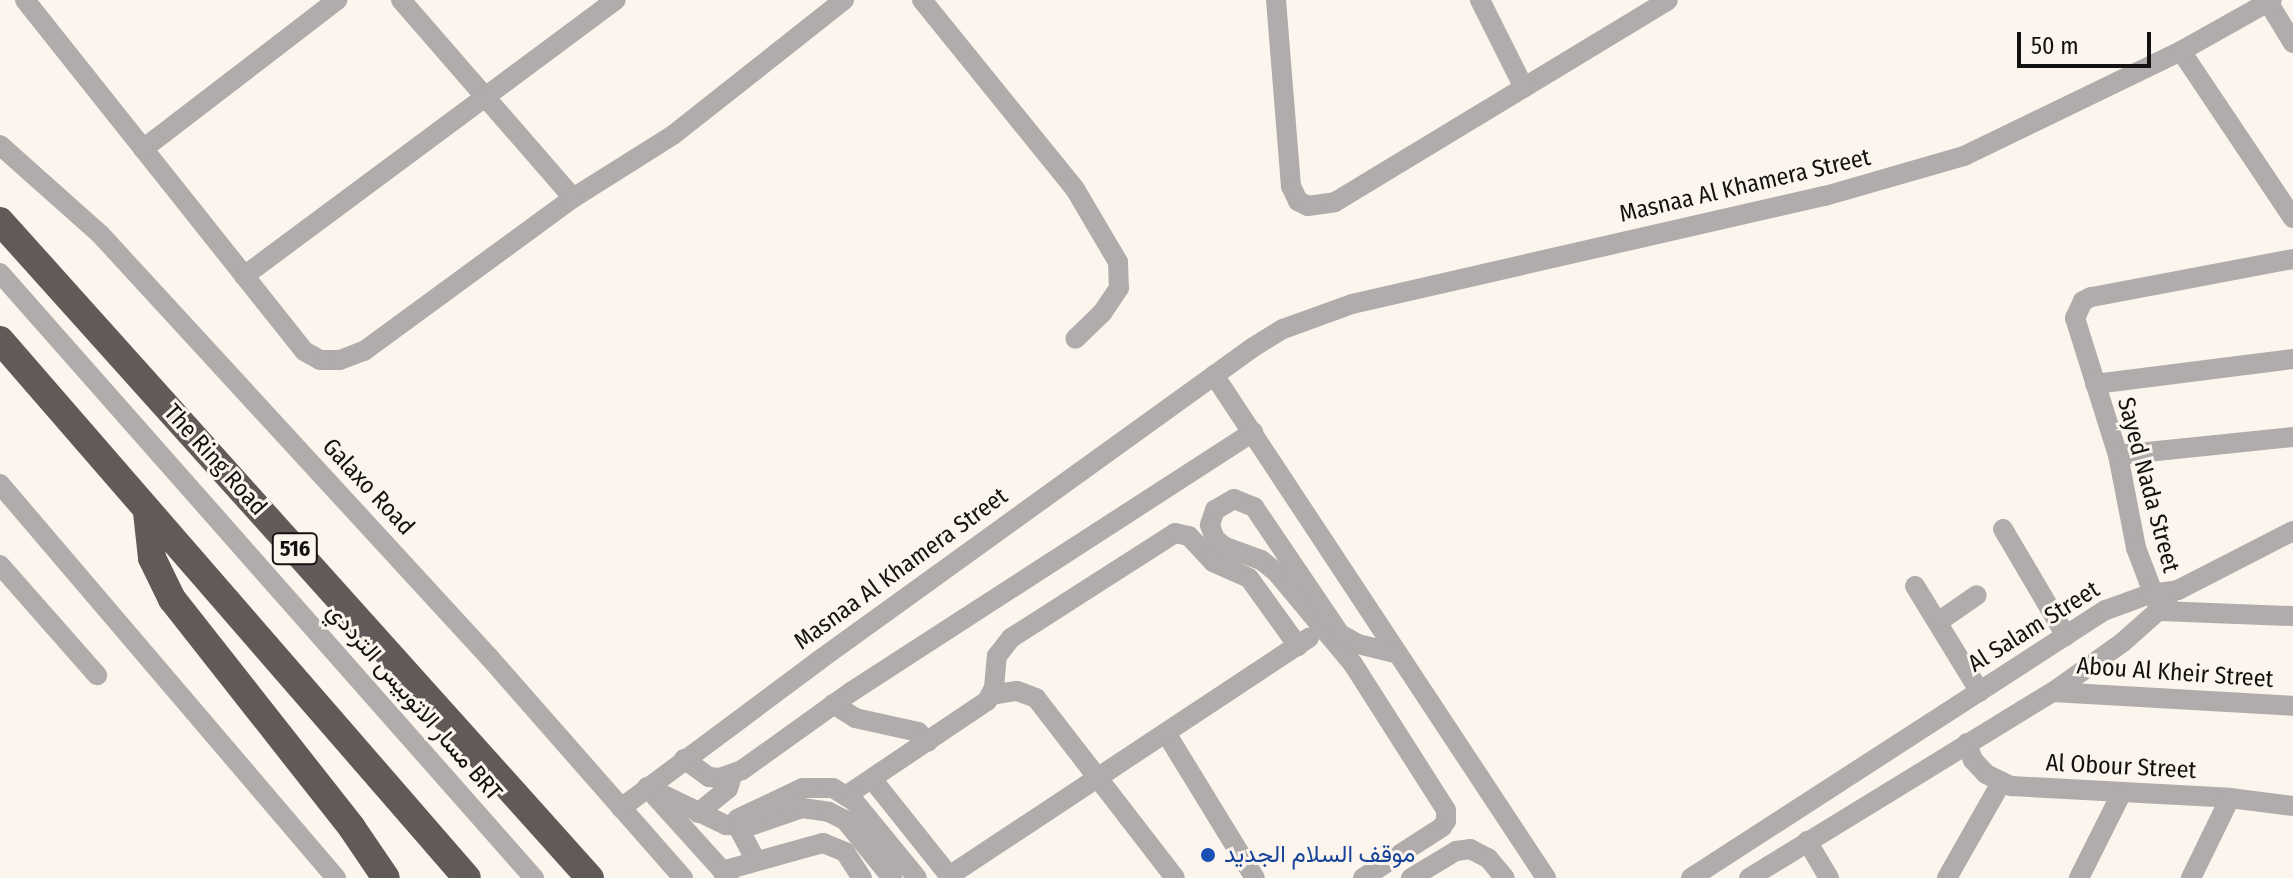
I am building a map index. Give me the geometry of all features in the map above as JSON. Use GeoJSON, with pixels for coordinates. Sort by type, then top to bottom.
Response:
{"type":"FeatureCollection","features":[{"type":"Feature","properties":{"kind":"highway","name":"The Ring Road"},"geometry":{"type":"LineString","coordinates":[[0,221],[590,878]]}},
{"type":"Feature","properties":{"kind":"highway"},"geometry":{"type":"LineString","coordinates":[[0,340],[467,878]]}},
{"type":"Feature","properties":{"kind":"highway"},"geometry":{"type":"LineString","coordinates":[[147,512],[152,558],[172,599],[352,828],[386,878]]}},
{"type":"Feature","properties":{"kind":"street"},"geometry":{"type":"LineString","coordinates":[[25,0],[304,351],[320,360],[340,360],[364,351],[573,198],[673,135],[844,0]]}},
{"type":"Feature","properties":{"kind":"street"},"geometry":{"type":"LineString","coordinates":[[143,149],[337,0]]}},
{"type":"Feature","properties":{"kind":"street"},"geometry":{"type":"LineString","coordinates":[[401,0],[573,198]]}},
{"type":"Feature","properties":{"kind":"street"},"geometry":{"type":"LineString","coordinates":[[244,276],[616,0]]}},
{"type":"Feature","properties":{"kind":"street"},"geometry":{"type":"LineString","coordinates":[[922,0],[1075,189],[1118,262],[1119,288],[1102,313],[1075,339]]}},
{"type":"Feature","properties":{"kind":"street"},"geometry":{"type":"LineString","coordinates":[[1276,0],[1291,186],[1298,201],[1308,206],[1335,202],[1668,0]]}},
{"type":"Feature","properties":{"kind":"street"},"geometry":{"type":"LineString","coordinates":[[1480,0],[1524,88]]}},
{"type":"Feature","properties":{"kind":"street"},"geometry":{"type":"LineString","coordinates":[[2270,1],[2293,43]]}},
{"type":"Feature","properties":{"kind":"street","name":"Masnaa Al Khamera Street"},"geometry":{"type":"LineString","coordinates":[[621,808],[684,759],[1214,375],[1283,329],[1340,307],[1825,196],[1964,156],[2181,51],[2270,1]]}},
{"type":"Feature","properties":{"kind":"street"},"geometry":{"type":"LineString","coordinates":[[2181,51],[2293,218]]}},
{"type":"Feature","properties":{"kind":"street","name":"Galaxo Road"},"geometry":{"type":"LineString","coordinates":[[0,145],[100,234],[489,657],[683,878]]}},
{"type":"Feature","properties":{"kind":"street","name":"Sayed Nada Street"},"geometry":{"type":"LineString","coordinates":[[2155,602],[2136,548],[2118,455],[2075,318],[2083,301],[2293,259]]}},
{"type":"Feature","properties":{"kind":"street","name":"مسار الاتوبيس الترددي BRT"},"geometry":{"type":"LineString","coordinates":[[0,273],[534,878]]}},
{"type":"Feature","properties":{"kind":"street"},"geometry":{"type":"LineString","coordinates":[[2095,384],[2293,359]]}},
{"type":"Feature","properties":{"kind":"street"},"geometry":{"type":"LineString","coordinates":[[1214,375],[1546,878]]}},
{"type":"Feature","properties":{"kind":"street"},"geometry":{"type":"LineString","coordinates":[[684,759],[709,777],[732,776],[833,704],[1253,432]]}},
{"type":"Feature","properties":{"kind":"street"},"geometry":{"type":"LineString","coordinates":[[2118,455],[2293,437]]}},
{"type":"Feature","properties":{"kind":"street"},"geometry":{"type":"LineString","coordinates":[[0,484],[336,878]]}},
{"type":"Feature","properties":{"kind":"street"},"geometry":{"type":"LineString","coordinates":[[1308,645],[1269,566],[1219,544],[1210,525],[1215,510],[1234,499],[1254,507],[1340,634],[1358,644],[1398,654]]}},
{"type":"Feature","properties":{"kind":"street"},"geometry":{"type":"LineString","coordinates":[[2003,529],[2066,636]]}},
{"type":"Feature","properties":{"kind":"street"},"geometry":{"type":"LineString","coordinates":[[991,695],[997,656],[1005,643],[1175,533],[1189,536],[1213,562],[1249,578],[1308,645]]}},
{"type":"Feature","properties":{"kind":"street","name":"Al Salam Street"},"geometry":{"type":"LineString","coordinates":[[1749,878],[2053,692],[2155,602],[2288,535]]}},
{"type":"Feature","properties":{"kind":"street"},"geometry":{"type":"LineString","coordinates":[[0,565],[97,675]]}},
{"type":"Feature","properties":{"kind":"street"},"geometry":{"type":"LineString","coordinates":[[1915,586],[1980,692]]}},
{"type":"Feature","properties":{"kind":"street"},"geometry":{"type":"LineString","coordinates":[[1285,593],[1353,664],[1446,810],[1446,821],[1442,827],[1363,878]]}},
{"type":"Feature","properties":{"kind":"street"},"geometry":{"type":"LineString","coordinates":[[1938,622],[1977,595]]}},
{"type":"Feature","properties":{"kind":"street"},"geometry":{"type":"LineString","coordinates":[[2155,602],[2293,616]]}},
{"type":"Feature","properties":{"kind":"street","name":"Al Salam Street"},"geometry":{"type":"LineString","coordinates":[[1691,878],[2106,610],[2155,602]]}},
{"type":"Feature","properties":{"kind":"street"},"geometry":{"type":"LineString","coordinates":[[872,779],[950,877],[1166,733],[1308,645]]}},
{"type":"Feature","properties":{"kind":"street"},"geometry":{"type":"LineString","coordinates":[[847,795],[936,737],[991,695],[1017,691],[1036,698],[1175,878]]}},
{"type":"Feature","properties":{"kind":"street","name":"Abou Al Kheir Street"},"geometry":{"type":"LineString","coordinates":[[2053,692],[2293,706]]}},
{"type":"Feature","properties":{"kind":"street"},"geometry":{"type":"LineString","coordinates":[[833,704],[861,720],[892,715],[922,720],[936,737]]}},
{"type":"Feature","properties":{"kind":"street"},"geometry":{"type":"LineString","coordinates":[[1166,733],[1255,878]]}},
{"type":"Feature","properties":{"kind":"street"},"geometry":{"type":"LineString","coordinates":[[1947,878],[2001,783],[1986,774],[1973,760],[1967,743]]}},
{"type":"Feature","properties":{"kind":"street"},"geometry":{"type":"LineString","coordinates":[[698,813],[728,789],[732,776]]}},
{"type":"Feature","properties":{"kind":"street","name":"Al Obour Street"},"geometry":{"type":"LineString","coordinates":[[2001,783],[2121,794],[2230,798],[2293,806]]}},
{"type":"Feature","properties":{"kind":"street"},"geometry":{"type":"LineString","coordinates":[[732,826],[803,788],[823,786],[847,795],[917,878]]}},
{"type":"Feature","properties":{"kind":"street"},"geometry":{"type":"LineString","coordinates":[[647,787],[732,826],[756,861]]}},
{"type":"Feature","properties":{"kind":"street"},"geometry":{"type":"LineString","coordinates":[[647,787],[726,874],[756,861],[823,843],[845,852],[862,878]]}},
{"type":"Feature","properties":{"kind":"street"},"geometry":{"type":"LineString","coordinates":[[2079,878],[2121,794]]}},
{"type":"Feature","properties":{"kind":"street"},"geometry":{"type":"LineString","coordinates":[[2191,878],[2230,798]]}},
{"type":"Feature","properties":{"kind":"street"},"geometry":{"type":"LineString","coordinates":[[732,826],[802,808],[829,812],[845,820],[892,878]]}},
{"type":"Feature","properties":{"kind":"street"},"geometry":{"type":"LineString","coordinates":[[1807,841],[1829,878]]}},
{"type":"Feature","properties":{"kind":"street"},"geometry":{"type":"LineString","coordinates":[[1411,878],[1444,870],[1456,851],[1477,851],[1505,878]]}},
{"type":"Feature","properties":{"kind":"place","name":"موقف السلام الجديد"},"geometry":{"type":"Point","coordinates":[1208,855]}}]}
